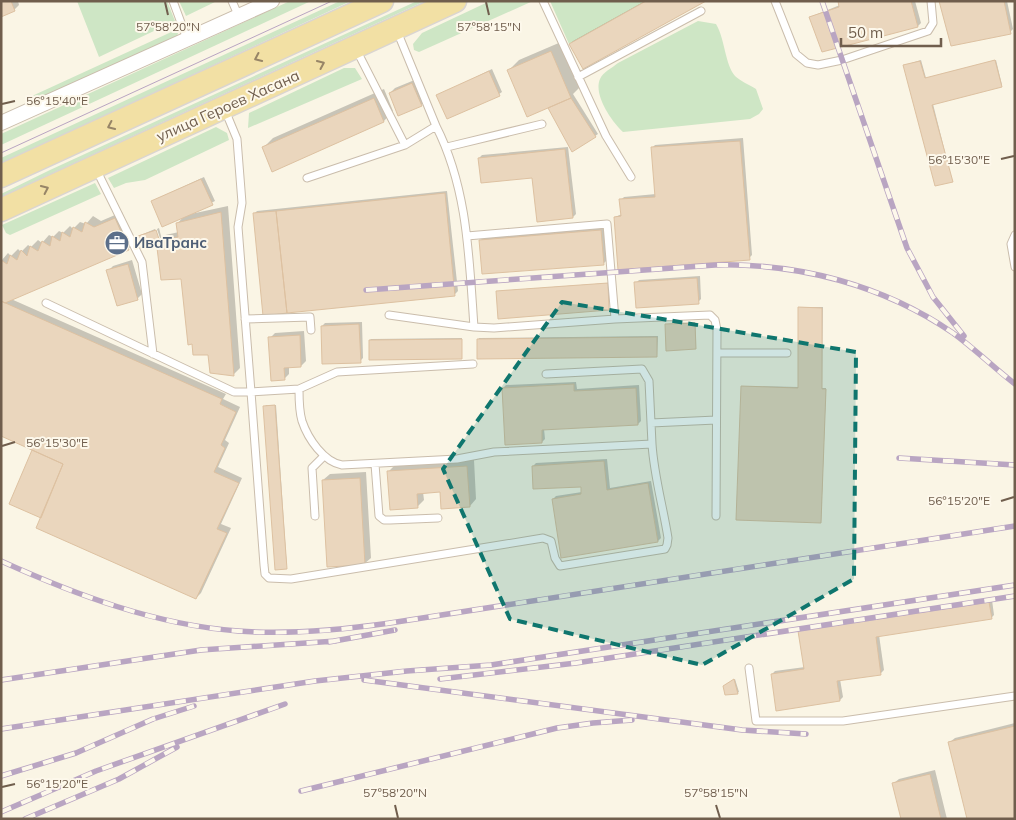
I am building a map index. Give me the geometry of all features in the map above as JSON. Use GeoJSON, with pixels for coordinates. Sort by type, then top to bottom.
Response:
{"type":"FeatureCollection","features":[{"type":"Feature","properties":{"kind":"main road","name":"улица Героев Хасана"},"geometry":{"type":"LineString","coordinates":[[1,176],[382,1]]}},
{"type":"Feature","properties":{"kind":"main road","name":"улица Героев Хасана"},"geometry":{"type":"LineString","coordinates":[[1,210],[455,1]]}},
{"type":"Feature","properties":{"kind":"street"},"geometry":{"type":"LineString","coordinates":[[1,123],[272,1]]}},
{"type":"Feature","properties":{"kind":"lane"},"geometry":{"type":"LineString","coordinates":[[173,1],[187,40]]}},
{"type":"Feature","properties":{"kind":"lane"},"geometry":{"type":"LineString","coordinates":[[232,1],[239,16]]}},
{"type":"Feature","properties":{"kind":"lane"},"geometry":{"type":"LineString","coordinates":[[543,1],[606,136],[631,178]]}},
{"type":"Feature","properties":{"kind":"lane"},"geometry":{"type":"LineString","coordinates":[[776,1],[796,54],[807,63],[818,65],[842,60],[928,31],[933,23],[931,1]]}},
{"type":"Feature","properties":{"kind":"lane"},"geometry":{"type":"LineString","coordinates":[[578,76],[701,11]]}},
{"type":"Feature","properties":{"kind":"lane"},"geometry":{"type":"LineString","coordinates":[[396,28],[436,126],[447,147],[457,176],[468,236],[474,327]]}},
{"type":"Feature","properties":{"kind":"lane"},"geometry":{"type":"LineString","coordinates":[[356,48],[405,145]]}},
{"type":"Feature","properties":{"kind":"lane"},"geometry":{"type":"LineString","coordinates":[[224,107],[237,139],[242,203],[238,227],[250,392],[264,565],[265,574],[269,578],[291,579],[543,538],[551,541],[555,558],[560,566],[664,549],[668,538],[661,494],[653,472],[649,381],[642,369],[546,374]]}},
{"type":"Feature","properties":{"kind":"lane"},"geometry":{"type":"LineString","coordinates":[[447,147],[542,124]]}},
{"type":"Feature","properties":{"kind":"lane"},"geometry":{"type":"LineString","coordinates":[[307,178],[405,145],[436,126]]}},
{"type":"Feature","properties":{"kind":"lane"},"geometry":{"type":"LineString","coordinates":[[95,166],[142,262],[153,354]]}},
{"type":"Feature","properties":{"kind":"lane"},"geometry":{"type":"LineString","coordinates":[[468,236],[607,224],[615,319]]}},
{"type":"Feature","properties":{"kind":"lane"},"geometry":{"type":"LineString","coordinates":[[1015,236],[1011,244],[1015,267]]}},
{"type":"Feature","properties":{"kind":"lane"},"geometry":{"type":"LineString","coordinates":[[46,303],[234,392],[299,389],[337,372],[473,364]]}},
{"type":"Feature","properties":{"kind":"lane"},"geometry":{"type":"LineString","coordinates":[[389,315],[494,328],[615,319],[710,315],[715,320],[717,330],[716,516]]}},
{"type":"Feature","properties":{"kind":"lane"},"geometry":{"type":"LineString","coordinates":[[245,318],[310,316],[311,330]]}},
{"type":"Feature","properties":{"kind":"lane"},"geometry":{"type":"LineString","coordinates":[[717,353],[787,353]]}},
{"type":"Feature","properties":{"kind":"lane"},"geometry":{"type":"LineString","coordinates":[[299,389],[302,420],[324,456],[332,463],[342,465],[457,459],[494,452],[652,444]]}},
{"type":"Feature","properties":{"kind":"lane"},"geometry":{"type":"LineString","coordinates":[[651,423],[716,420]]}},
{"type":"Feature","properties":{"kind":"lane"},"geometry":{"type":"LineString","coordinates":[[315,516],[312,468],[324,456]]}},
{"type":"Feature","properties":{"kind":"lane"},"geometry":{"type":"LineString","coordinates":[[375,464],[379,516],[384,520],[438,518]]}},
{"type":"Feature","properties":{"kind":"lane"},"geometry":{"type":"LineString","coordinates":[[749,668],[756,720],[843,721],[1015,696]]}},
{"type":"Feature","properties":{"kind":"highlighted area"},"geometry":{"type":"Polygon","coordinates":[[[562,302],[856,352],[854,579],[702,665],[510,619],[443,469],[562,302]]]}},
{"type":"Feature","properties":{"kind":"green space"},"geometry":{"type":"Polygon","coordinates":[[[77,1],[167,1],[175,21],[99,57],[77,1]]]}},
{"type":"Feature","properties":{"kind":"green space"},"geometry":{"type":"Polygon","coordinates":[[[179,1],[217,1],[186,16],[179,1]]]}},
{"type":"Feature","properties":{"kind":"green space"},"geometry":{"type":"Polygon","coordinates":[[[290,1],[311,1],[1,145],[1,134],[290,1]]]}},
{"type":"Feature","properties":{"kind":"green space"},"geometry":{"type":"Polygon","coordinates":[[[340,1],[351,1],[1,164],[1,158],[340,1]]]}},
{"type":"Feature","properties":{"kind":"green space"},"geometry":{"type":"Polygon","coordinates":[[[417,1],[425,1],[1,197],[1,194],[50,170],[417,1]]]}},
{"type":"Feature","properties":{"kind":"green space"},"geometry":{"type":"Polygon","coordinates":[[[490,1],[533,1],[419,52],[414,50],[413,44],[422,33],[490,1]]]}},
{"type":"Feature","properties":{"kind":"green space"},"geometry":{"type":"Polygon","coordinates":[[[550,1],[646,1],[569,44],[550,1]]]}},
{"type":"Feature","properties":{"kind":"green space"},"geometry":{"type":"Polygon","coordinates":[[[698,21],[716,24],[732,71],[737,78],[756,89],[763,109],[759,114],[750,119],[623,132],[609,115],[601,100],[599,85],[601,77],[618,63],[698,21]]]}},
{"type":"Feature","properties":{"kind":"green space"},"geometry":{"type":"Polygon","coordinates":[[[180,28],[177,36],[34,103],[32,96],[180,28]]]}},
{"type":"Feature","properties":{"kind":"green space"},"geometry":{"type":"Polygon","coordinates":[[[344,68],[355,68],[362,79],[248,128],[249,113],[344,68]]]}},
{"type":"Feature","properties":{"kind":"green space"},"geometry":{"type":"Polygon","coordinates":[[[216,127],[227,133],[229,140],[145,180],[126,183],[114,188],[108,178],[216,127]]]}},
{"type":"Feature","properties":{"kind":"green space"},"geometry":{"type":"Polygon","coordinates":[[[95,183],[101,194],[10,235],[6,233],[2,225],[95,183]]]}},
{"type":"Feature","properties":{"kind":"building"},"geometry":{"type":"Polygon","coordinates":[[[1,1],[11,1],[15,11],[1,17],[1,1]]]}},
{"type":"Feature","properties":{"kind":"building"},"geometry":{"type":"Polygon","coordinates":[[[646,1],[706,1],[583,69],[569,44],[646,1]]]}},
{"type":"Feature","properties":{"kind":"building"},"geometry":{"type":"Polygon","coordinates":[[[838,1],[911,1],[918,27],[822,52],[809,17],[839,7],[838,1]]]}},
{"type":"Feature","properties":{"kind":"building"},"geometry":{"type":"Polygon","coordinates":[[[939,1],[1004,1],[1011,34],[951,46],[939,1]]]}},
{"type":"Feature","properties":{"kind":"building"},"geometry":{"type":"Polygon","coordinates":[[[551,51],[571,98],[527,117],[507,70],[551,51]]]}},
{"type":"Feature","properties":{"kind":"building"},"geometry":{"type":"Polygon","coordinates":[[[995,60],[1002,87],[932,105],[953,182],[935,186],[903,65],[920,61],[925,78],[995,60]]]}},
{"type":"Feature","properties":{"kind":"building"},"geometry":{"type":"Polygon","coordinates":[[[489,71],[500,96],[447,119],[436,95],[489,71]]]}},
{"type":"Feature","properties":{"kind":"building"},"geometry":{"type":"Polygon","coordinates":[[[412,83],[422,106],[398,116],[389,93],[412,83]]]}},
{"type":"Feature","properties":{"kind":"building"},"geometry":{"type":"Polygon","coordinates":[[[374,98],[384,122],[272,172],[262,147],[374,98]]]}},
{"type":"Feature","properties":{"kind":"building"},"geometry":{"type":"Polygon","coordinates":[[[571,98],[596,137],[572,152],[548,108],[571,98]]]}},
{"type":"Feature","properties":{"kind":"building"},"geometry":{"type":"Polygon","coordinates":[[[740,141],[750,260],[618,270],[614,217],[621,216],[619,199],[655,197],[651,147],[740,141]]]}},
{"type":"Feature","properties":{"kind":"building"},"geometry":{"type":"Polygon","coordinates":[[[565,149],[573,218],[537,222],[532,178],[481,183],[478,158],[565,149]]]}},
{"type":"Feature","properties":{"kind":"building"},"geometry":{"type":"Polygon","coordinates":[[[201,179],[213,205],[162,227],[151,201],[201,179]]]}},
{"type":"Feature","properties":{"kind":"building"},"geometry":{"type":"Polygon","coordinates":[[[445,193],[455,296],[287,313],[276,211],[445,193]]]}},
{"type":"Feature","properties":{"kind":"building"},"geometry":{"type":"Polygon","coordinates":[[[276,211],[287,313],[263,316],[253,213],[276,211]]]}},
{"type":"Feature","properties":{"kind":"building"},"geometry":{"type":"Polygon","coordinates":[[[221,212],[234,376],[210,373],[208,355],[193,355],[192,344],[188,345],[181,279],[161,280],[156,240],[178,237],[176,223],[221,212]]]}},
{"type":"Feature","properties":{"kind":"building"},"geometry":{"type":"Polygon","coordinates":[[[115,218],[129,250],[5,303],[1,301],[1,260],[7,264],[10,255],[17,260],[21,250],[27,256],[30,246],[38,251],[42,241],[50,246],[52,236],[60,241],[62,232],[70,237],[73,227],[82,232],[85,222],[94,227],[115,218]]]}},
{"type":"Feature","properties":{"kind":"building"},"geometry":{"type":"Polygon","coordinates":[[[156,230],[159,239],[156,240],[156,245],[139,249],[135,237],[156,230]]]}},
{"type":"Feature","properties":{"kind":"building"},"geometry":{"type":"Polygon","coordinates":[[[601,230],[604,265],[482,274],[479,240],[601,230]]]}},
{"type":"Feature","properties":{"kind":"building"},"geometry":{"type":"Polygon","coordinates":[[[128,264],[138,300],[117,306],[106,270],[128,264]]]}},
{"type":"Feature","properties":{"kind":"building"},"geometry":{"type":"Polygon","coordinates":[[[697,278],[699,304],[636,308],[634,282],[697,278]]]}},
{"type":"Feature","properties":{"kind":"building"},"geometry":{"type":"Polygon","coordinates":[[[608,283],[609,310],[498,319],[496,291],[608,283]]]}},
{"type":"Feature","properties":{"kind":"building"},"geometry":{"type":"Polygon","coordinates":[[[1,301],[222,399],[220,404],[236,412],[221,445],[225,448],[214,472],[239,483],[217,529],[227,533],[196,599],[36,528],[63,464],[1,436],[1,301]]]}},
{"type":"Feature","properties":{"kind":"building"},"geometry":{"type":"Polygon","coordinates":[[[798,307],[822,308],[822,389],[826,389],[821,523],[736,520],[741,386],[798,388],[798,307]]]}},
{"type":"Feature","properties":{"kind":"building"},"geometry":{"type":"Polygon","coordinates":[[[695,323],[696,349],[666,351],[665,324],[695,323]]]}},
{"type":"Feature","properties":{"kind":"building"},"geometry":{"type":"Polygon","coordinates":[[[359,324],[361,363],[322,364],[321,326],[359,324]]]}},
{"type":"Feature","properties":{"kind":"building"},"geometry":{"type":"Polygon","coordinates":[[[300,335],[301,367],[284,368],[285,380],[271,381],[268,337],[300,335]]]}},
{"type":"Feature","properties":{"kind":"building"},"geometry":{"type":"Polygon","coordinates":[[[657,337],[657,357],[477,359],[477,339],[657,337]]]}},
{"type":"Feature","properties":{"kind":"building"},"geometry":{"type":"Polygon","coordinates":[[[462,339],[462,359],[369,360],[369,340],[462,339]]]}},
{"type":"Feature","properties":{"kind":"building"},"geometry":{"type":"Polygon","coordinates":[[[574,384],[574,391],[636,388],[638,425],[542,430],[542,443],[505,445],[502,388],[574,384]]]}},
{"type":"Feature","properties":{"kind":"building"},"geometry":{"type":"Polygon","coordinates":[[[275,405],[287,569],[275,570],[263,406],[275,405]]]}},
{"type":"Feature","properties":{"kind":"building"},"geometry":{"type":"Polygon","coordinates":[[[32,450],[63,464],[41,518],[9,504],[32,450]]]}},
{"type":"Feature","properties":{"kind":"building"},"geometry":{"type":"Polygon","coordinates":[[[604,461],[607,490],[648,483],[658,542],[561,558],[552,499],[581,494],[581,487],[533,489],[532,466],[604,461]]]}},
{"type":"Feature","properties":{"kind":"building"},"geometry":{"type":"Polygon","coordinates":[[[467,466],[470,507],[441,509],[440,492],[417,494],[418,508],[390,510],[387,471],[467,466]]]}},
{"type":"Feature","properties":{"kind":"building"},"geometry":{"type":"Polygon","coordinates":[[[360,478],[365,565],[327,567],[322,480],[360,478]]]}},
{"type":"Feature","properties":{"kind":"building"},"geometry":{"type":"Polygon","coordinates":[[[989,602],[992,619],[876,637],[881,675],[837,681],[840,701],[776,711],[771,674],[804,669],[798,631],[989,602]]]}},
{"type":"Feature","properties":{"kind":"building"},"geometry":{"type":"Polygon","coordinates":[[[734,679],[738,694],[725,695],[723,686],[734,679]]]}},
{"type":"Feature","properties":{"kind":"building"},"geometry":{"type":"Polygon","coordinates":[[[1015,726],[1015,819],[967,819],[948,742],[1015,726]]]}},
{"type":"Feature","properties":{"kind":"building"},"geometry":{"type":"Polygon","coordinates":[[[930,774],[941,819],[901,819],[892,783],[930,774]]]}},
{"type":"Feature","properties":{"kind":"tram line"},"geometry":{"type":"LineString","coordinates":[[1,153],[332,1]]}},
{"type":"Feature","properties":{"kind":"railway"},"geometry":{"type":"LineString","coordinates":[[822,1],[907,248],[933,297],[964,336]]}},
{"type":"Feature","properties":{"kind":"railway"},"geometry":{"type":"LineString","coordinates":[[366,290],[715,265],[778,268],[839,280],[898,302],[926,316],[953,333],[1015,384]]}},
{"type":"Feature","properties":{"kind":"railway"},"geometry":{"type":"LineString","coordinates":[[899,458],[1015,465]]}},
{"type":"Feature","properties":{"kind":"railway"},"geometry":{"type":"LineString","coordinates":[[1,561],[87,597],[147,615],[207,628],[257,632],[295,632],[333,630],[390,623],[1015,526]]}},
{"type":"Feature","properties":{"kind":"railway"},"geometry":{"type":"LineString","coordinates":[[1,729],[315,681],[407,671],[491,665],[1015,585]]}},
{"type":"Feature","properties":{"kind":"railway"},"geometry":{"type":"LineString","coordinates":[[440,679],[576,663],[1015,596]]}},
{"type":"Feature","properties":{"kind":"railway"},"geometry":{"type":"LineString","coordinates":[[329,642],[395,630]]}},
{"type":"Feature","properties":{"kind":"railway"},"geometry":{"type":"LineString","coordinates":[[1,680],[201,650],[336,641]]}},
{"type":"Feature","properties":{"kind":"railway"},"geometry":{"type":"LineString","coordinates":[[364,680],[742,730],[806,734]]}},
{"type":"Feature","properties":{"kind":"railway"},"geometry":{"type":"LineString","coordinates":[[1,812],[96,771],[285,704]]}},
{"type":"Feature","properties":{"kind":"railway"},"geometry":{"type":"LineString","coordinates":[[1,776],[76,753],[153,719],[194,706]]}},
{"type":"Feature","properties":{"kind":"railway"},"geometry":{"type":"LineString","coordinates":[[301,791],[557,728],[632,720]]}},
{"type":"Feature","properties":{"kind":"railway"},"geometry":{"type":"LineString","coordinates":[[25,819],[119,779],[177,747]]}},
{"type":"Feature","properties":{"kind":"place","name":"ИваТранс"},"geometry":{"type":"Point","coordinates":[117,243]}}]}
